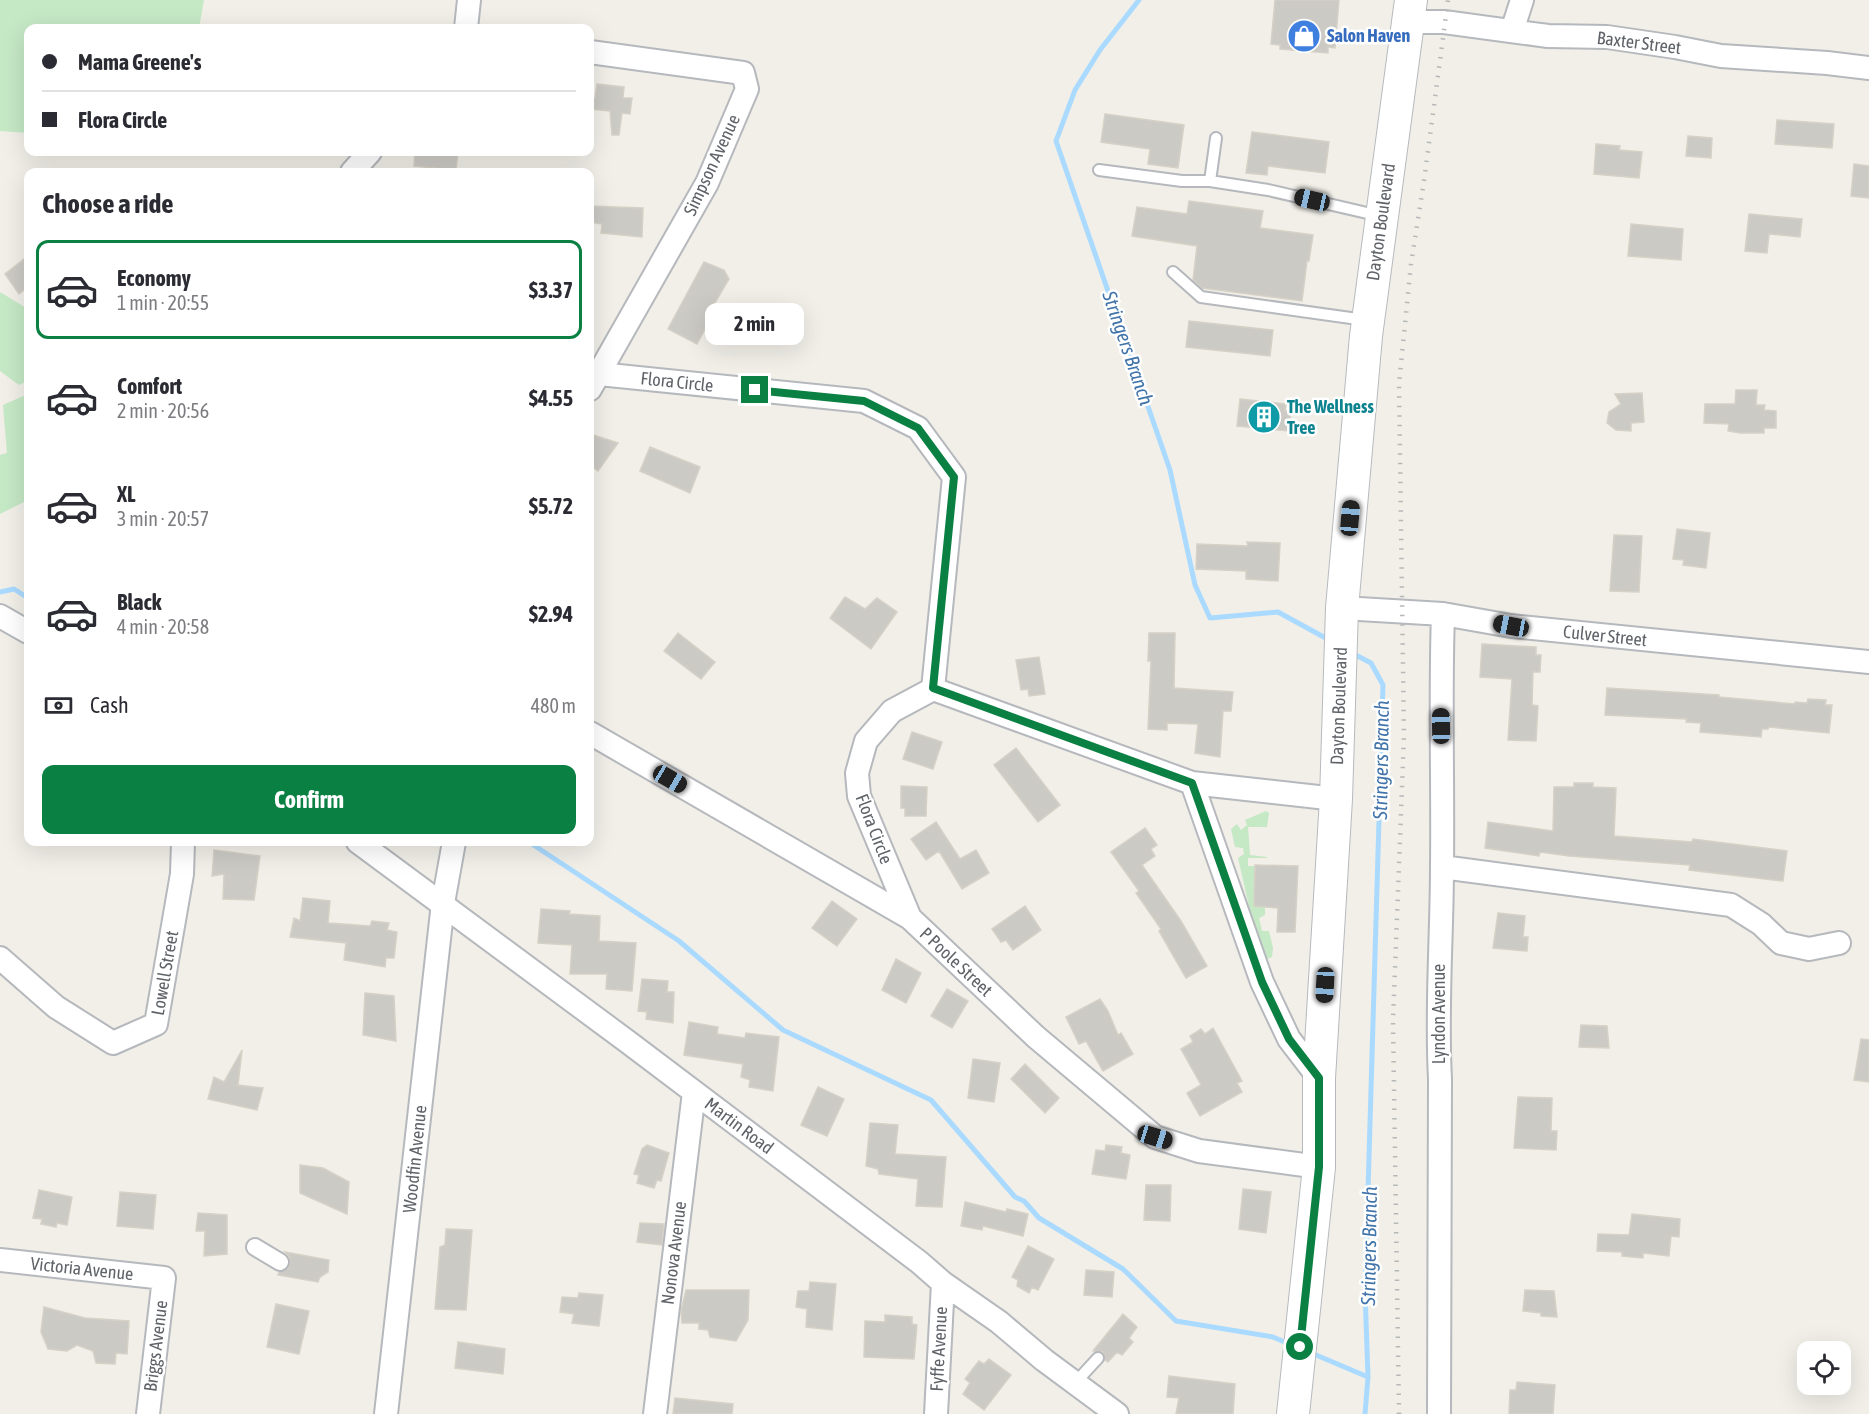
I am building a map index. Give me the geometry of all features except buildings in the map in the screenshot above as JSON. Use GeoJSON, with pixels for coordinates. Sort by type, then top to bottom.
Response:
{"type":"FeatureCollection","features":[{"type":"Feature","properties":{"kind":"main road","name":"Dayton Boulevard"},"geometry":{"type":"LineString","coordinates":[[1293,1414],[1319,1167],[1319,1078],[1336,799],[1342,608],[1368,320],[1410,11]]}},
{"type":"Feature","properties":{"kind":"street"},"geometry":{"type":"LineString","coordinates":[[466,24],[469,0]]}},
{"type":"Feature","properties":{"kind":"street"},"geometry":{"type":"LineString","coordinates":[[1512,31],[1522,0]]}},
{"type":"Feature","properties":{"kind":"street","name":"Baxter Street"},"geometry":{"type":"LineString","coordinates":[[1410,11],[1444,22],[1548,36],[1607,37],[1675,46],[1721,56],[1869,68]]}},
{"type":"Feature","properties":{"kind":"street","name":"Simpson Avenue"},"geometry":{"type":"LineString","coordinates":[[594,53],[743,73],[747,89],[707,183],[594,382]]}},
{"type":"Feature","properties":{"kind":"street"},"geometry":{"type":"LineString","coordinates":[[356,168],[366,156]]}},
{"type":"Feature","properties":{"kind":"street","name":"Flora Circle"},"geometry":{"type":"LineString","coordinates":[[594,382],[864,401],[918,428],[954,477],[933,688],[892,711],[866,741],[857,774],[859,796],[910,918]]}},
{"type":"Feature","properties":{"kind":"street","name":"Culver Street"},"geometry":{"type":"LineString","coordinates":[[1342,608],[1443,614],[1511,626],[1869,662]]}},
{"type":"Feature","properties":{"kind":"street","name":"Lyndon Avenue"},"geometry":{"type":"LineString","coordinates":[[1439,1414],[1440,1079],[1438,1045],[1442,867],[1440,703],[1443,614]]}},
{"type":"Feature","properties":{"kind":"street"},"geometry":{"type":"LineString","coordinates":[[0,616],[24,630]]}},
{"type":"Feature","properties":{"kind":"street"},"geometry":{"type":"LineString","coordinates":[[933,688],[1192,783],[1336,799]]}},
{"type":"Feature","properties":{"kind":"street","name":"P Poole Street"},"geometry":{"type":"LineString","coordinates":[[594,735],[910,918],[1036,1037],[1155,1137],[1199,1151],[1319,1167]]}},
{"type":"Feature","properties":{"kind":"street"},"geometry":{"type":"LineString","coordinates":[[1192,783],[1262,982],[1289,1039],[1319,1078]]}},
{"type":"Feature","properties":{"kind":"street","name":"Lowell Street"},"geometry":{"type":"LineString","coordinates":[[0,958],[56,1006],[113,1043],[156,1024],[182,874],[183,846]]}},
{"type":"Feature","properties":{"kind":"street","name":"Martin Road"},"geometry":{"type":"LineString","coordinates":[[364,846],[694,1092],[1117,1414]]}},
{"type":"Feature","properties":{"kind":"street"},"geometry":{"type":"LineString","coordinates":[[443,903],[453,846]]}},
{"type":"Feature","properties":{"kind":"street"},"geometry":{"type":"LineString","coordinates":[[1442,867],[1731,905],[1761,924],[1781,943],[1809,949],[1839,943]]}},
{"type":"Feature","properties":{"kind":"street","name":"Woodfin Avenue"},"geometry":{"type":"LineString","coordinates":[[386,1414],[443,903]]}},
{"type":"Feature","properties":{"kind":"street","name":"Nonova Avenue"},"geometry":{"type":"LineString","coordinates":[[654,1414],[694,1092]]}},
{"type":"Feature","properties":{"kind":"street"},"geometry":{"type":"LineString","coordinates":[[255,1247],[280,1262]]}},
{"type":"Feature","properties":{"kind":"street","name":"Victoria Avenue"},"geometry":{"type":"LineString","coordinates":[[0,1260],[164,1278]]}},
{"type":"Feature","properties":{"kind":"street","name":"Briggs Avenue"},"geometry":{"type":"LineString","coordinates":[[148,1414],[164,1278]]}},
{"type":"Feature","properties":{"kind":"street","name":"Fyffe Avenue"},"geometry":{"type":"LineString","coordinates":[[936,1414],[943,1283]]}},
{"type":"Feature","properties":{"kind":"lane"},"geometry":{"type":"LineString","coordinates":[[1210,181],[1216,138]]}},
{"type":"Feature","properties":{"kind":"lane"},"geometry":{"type":"LineString","coordinates":[[1099,170],[1210,181],[1268,190],[1382,216]]}},
{"type":"Feature","properties":{"kind":"lane"},"geometry":{"type":"LineString","coordinates":[[1173,272],[1201,297],[1368,320]]}},
{"type":"Feature","properties":{"kind":"lane"},"geometry":{"type":"LineString","coordinates":[[1076,1383],[1098,1358]]}},
{"type":"Feature","properties":{"kind":"green space"},"geometry":{"type":"Polygon","coordinates":[[[0,0],[204,0],[200,24],[24,24],[24,133],[0,131],[0,0]]]}},
{"type":"Feature","properties":{"kind":"green space"},"geometry":{"type":"Polygon","coordinates":[[[0,292],[24,307],[24,383],[19,385],[0,371],[0,292]]]}},
{"type":"Feature","properties":{"kind":"green space"},"geometry":{"type":"Polygon","coordinates":[[[24,396],[24,502],[0,514],[0,455],[7,453],[3,405],[24,396]]]}},
{"type":"Feature","properties":{"kind":"green space"},"geometry":{"type":"Polygon","coordinates":[[[1266,811],[1269,813],[1267,827],[1248,827],[1250,855],[1267,858],[1248,858],[1248,866],[1255,866],[1254,906],[1265,907],[1265,915],[1259,918],[1262,931],[1269,931],[1273,948],[1272,957],[1267,959],[1249,906],[1238,858],[1244,854],[1243,848],[1235,847],[1231,829],[1237,824],[1241,830],[1247,825],[1245,820],[1266,811]]]}},
{"type":"Feature","properties":{"kind":"waterway","name":"Stringers Branch"},"geometry":{"type":"LineString","coordinates":[[1139,0],[1100,50],[1075,90],[1056,141],[1170,470],[1195,585],[1210,618],[1278,612],[1331,641]]}},
{"type":"Feature","properties":{"kind":"waterway"},"geometry":{"type":"LineString","coordinates":[[0,592],[14,589],[24,595]]}},
{"type":"Feature","properties":{"kind":"waterway","name":"Stringers Branch"},"geometry":{"type":"LineString","coordinates":[[1350,652],[1371,663],[1383,685],[1365,1292],[1368,1377],[1365,1414]]}},
{"type":"Feature","properties":{"kind":"waterway"},"geometry":{"type":"LineString","coordinates":[[535,846],[679,941],[783,1030],[931,1100],[1015,1197],[1024,1201],[1039,1218],[1123,1269],[1176,1321],[1273,1337],[1289,1344]]}},
{"type":"Feature","properties":{"kind":"waterway"},"geometry":{"type":"LineString","coordinates":[[1309,1352],[1368,1377]]}},
{"type":"Feature","properties":{"kind":"railway"},"geometry":{"type":"LineString","coordinates":[[1399,1414],[1393,1021],[1404,736],[1399,384],[1411,264],[1448,0]]}},
{"type":"Feature","properties":{"kind":"place","name":"Salon Haven"},"geometry":{"type":"Point","coordinates":[1304,36]}},
{"type":"Feature","properties":{"kind":"place","name":"The Wellness Tree"},"geometry":{"type":"Point","coordinates":[1264,417]}},
{"type":"Feature","properties":{"kind":"route"},"geometry":{"type":"LineString","coordinates":[[755,390],[864,401],[918,428],[954,477],[933,688],[1192,783],[1262,982],[1289,1039],[1319,1078],[1319,1167],[1300,1347]]}}]}
